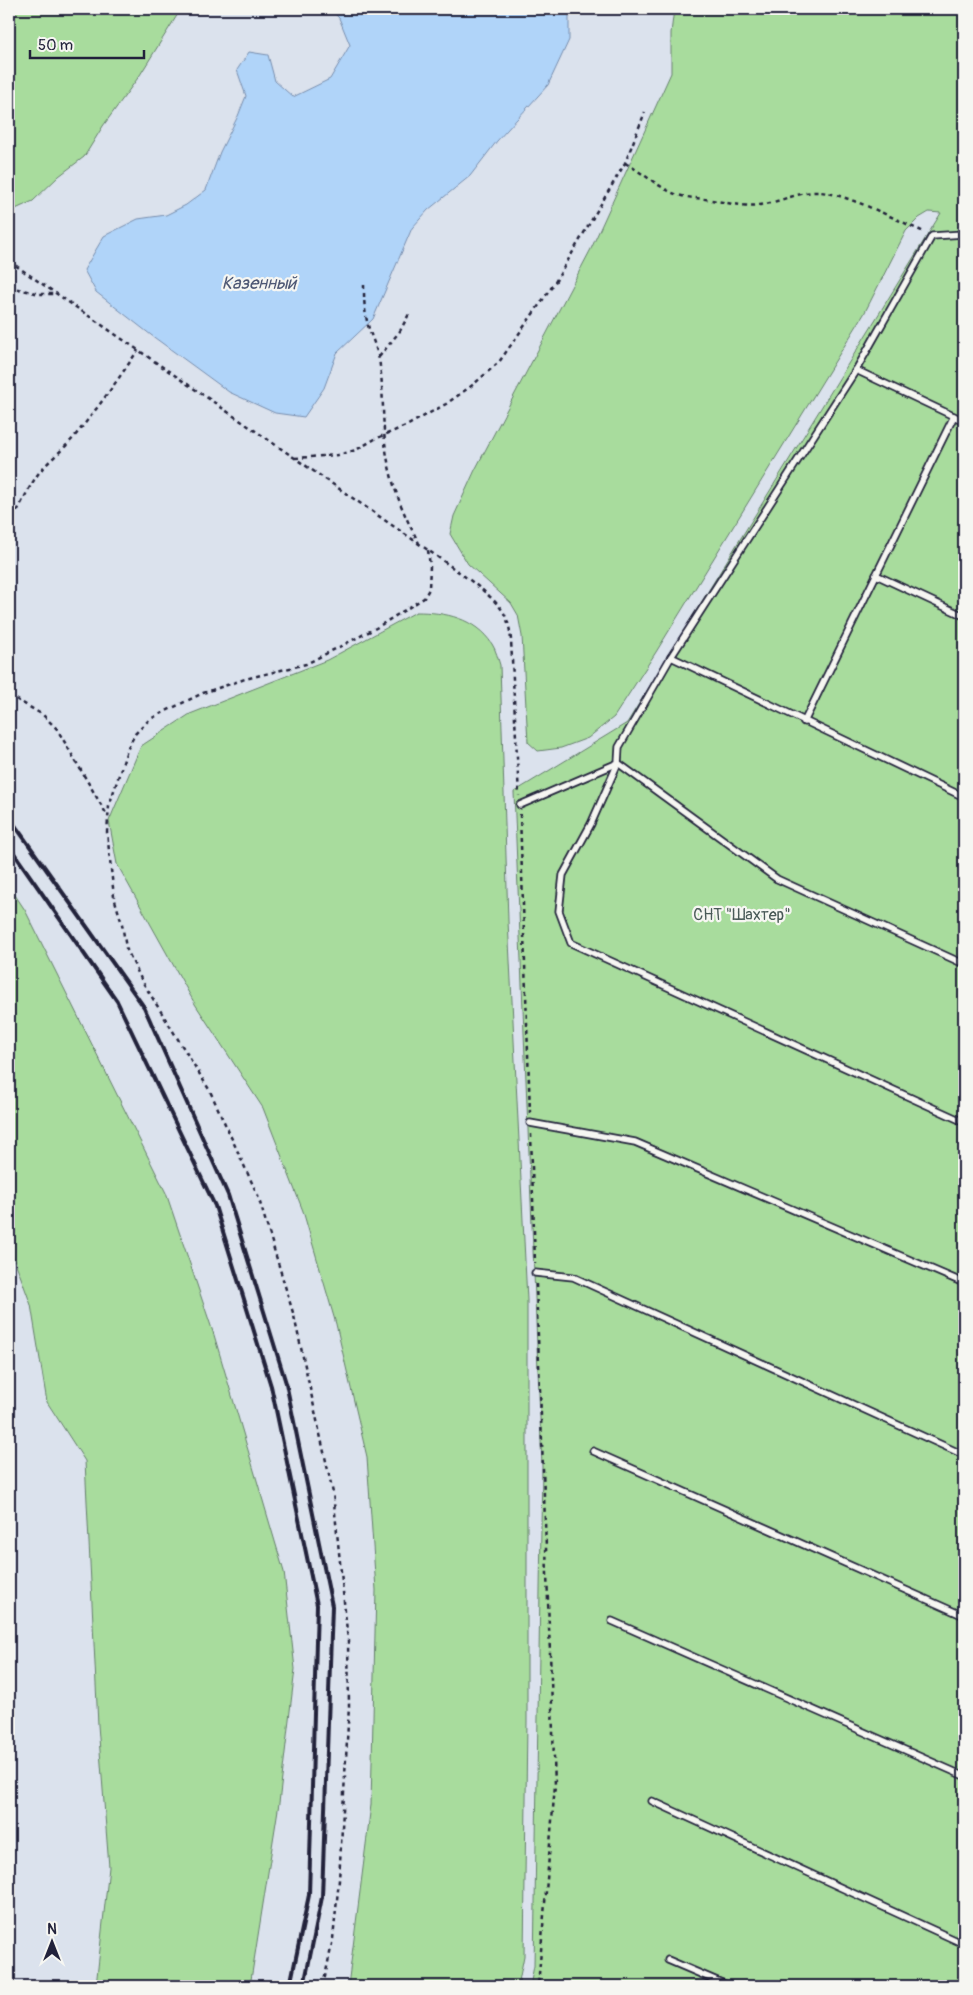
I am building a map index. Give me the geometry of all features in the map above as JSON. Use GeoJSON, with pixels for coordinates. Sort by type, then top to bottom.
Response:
{"type":"FeatureCollection","features":[{"type":"Feature","properties":{"kind":"lane"},"geometry":{"type":"LineString","coordinates":[[964,234],[932,236],[856,370],[671,657],[619,747],[618,763],[591,824],[563,875],[559,911],[571,943],[964,1122]]}},
{"type":"Feature","properties":{"kind":"lane"},"geometry":{"type":"LineString","coordinates":[[856,370],[964,421]]}},
{"type":"Feature","properties":{"kind":"lane"},"geometry":{"type":"LineString","coordinates":[[804,722],[954,416]]}},
{"type":"Feature","properties":{"kind":"lane"},"geometry":{"type":"LineString","coordinates":[[876,575],[964,616]]}},
{"type":"Feature","properties":{"kind":"lane"},"geometry":{"type":"LineString","coordinates":[[671,657],[964,797]]}},
{"type":"Feature","properties":{"kind":"lane"},"geometry":{"type":"LineString","coordinates":[[520,806],[618,763]]}},
{"type":"Feature","properties":{"kind":"lane"},"geometry":{"type":"LineString","coordinates":[[618,763],[777,879],[964,964]]}},
{"type":"Feature","properties":{"kind":"lane"},"geometry":{"type":"LineString","coordinates":[[530,1122],[635,1142],[964,1283]]}},
{"type":"Feature","properties":{"kind":"lane"},"geometry":{"type":"LineString","coordinates":[[535,1273],[573,1277],[964,1455]]}},
{"type":"Feature","properties":{"kind":"lane"},"geometry":{"type":"LineString","coordinates":[[592,1451],[964,1616]]}},
{"type":"Feature","properties":{"kind":"lane"},"geometry":{"type":"LineString","coordinates":[[612,1621],[964,1776]]}},
{"type":"Feature","properties":{"kind":"lane"},"geometry":{"type":"LineString","coordinates":[[652,1801],[964,1944]]}},
{"type":"Feature","properties":{"kind":"lane"},"geometry":{"type":"LineString","coordinates":[[668,1960],[729,1986]]}},
{"type":"Feature","properties":{"kind":"path"},"geometry":{"type":"LineString","coordinates":[[294,458],[338,455],[356,450],[446,404],[474,384],[499,362],[554,284],[625,163],[645,112]]}},
{"type":"Feature","properties":{"kind":"path"},"geometry":{"type":"LineString","coordinates":[[625,163],[667,190],[682,197],[709,199],[737,205],[761,205],[820,192],[862,205],[932,236]]}},
{"type":"Feature","properties":{"kind":"path"},"geometry":{"type":"LineString","coordinates":[[9,261],[428,550],[478,587],[501,608],[509,622],[520,806],[535,1273],[555,1785],[538,1986]]}},
{"type":"Feature","properties":{"kind":"path"},"geometry":{"type":"LineString","coordinates":[[364,285],[366,316],[378,348],[386,448],[395,491],[407,522],[420,545]]}},
{"type":"Feature","properties":{"kind":"path"},"geometry":{"type":"LineString","coordinates":[[9,287],[40,294],[56,294]]}},
{"type":"Feature","properties":{"kind":"path"},"geometry":{"type":"LineString","coordinates":[[379,357],[400,331],[409,314]]}},
{"type":"Feature","properties":{"kind":"path"},"geometry":{"type":"LineString","coordinates":[[9,524],[17,513],[28,490],[42,470],[85,423],[138,350]]}},
{"type":"Feature","properties":{"kind":"path"},"geometry":{"type":"LineString","coordinates":[[323,1986],[333,1939],[340,1880],[349,1706],[348,1641],[333,1493],[294,1316],[258,1196],[210,1091],[142,981],[126,948],[122,924],[114,897],[109,861],[108,817],[109,806],[127,750],[135,734],[150,719],[203,693],[245,679],[306,664],[376,628],[424,598],[429,589],[430,566],[428,550]]}},
{"type":"Feature","properties":{"kind":"path"},"geometry":{"type":"LineString","coordinates":[[9,695],[43,715],[57,729],[108,817]]}},
{"type":"Feature","properties":{"kind":"green space"},"geometry":{"type":"Polygon","coordinates":[[[9,9],[181,9],[140,75],[103,126],[84,157],[59,176],[33,201],[9,212],[9,9]]]}},
{"type":"Feature","properties":{"kind":"green space","name":"СНТ \"Шахтер\""},"geometry":{"type":"Polygon","coordinates":[[[674,9],[964,9],[964,1986],[530,1986],[534,1966],[542,1466],[514,792],[627,723],[941,213],[929,212],[919,218],[906,231],[864,314],[614,717],[588,738],[561,748],[538,751],[528,742],[522,636],[518,615],[511,603],[468,564],[450,534],[454,516],[475,470],[591,249],[671,73],[671,33],[674,9]]]}},
{"type":"Feature","properties":{"kind":"green space"},"geometry":{"type":"Polygon","coordinates":[[[416,612],[438,613],[468,622],[485,635],[492,644],[500,665],[508,921],[527,1300],[527,1722],[524,1956],[518,1986],[348,1986],[371,1805],[376,1590],[367,1457],[336,1324],[303,1211],[263,1108],[195,1004],[117,864],[109,821],[141,746],[190,714],[327,660],[416,612]]]}},
{"type":"Feature","properties":{"kind":"green space"},"geometry":{"type":"Polygon","coordinates":[[[9,886],[25,910],[166,1193],[214,1335],[284,1572],[295,1669],[279,1803],[250,1986],[96,1986],[109,1867],[98,1725],[85,1461],[47,1402],[31,1305],[9,1245],[9,886]]]}},
{"type":"Feature","properties":{"kind":"water","name":"Казенный"},"geometry":{"type":"Polygon","coordinates":[[[330,9],[569,9],[569,40],[548,85],[497,141],[470,176],[428,210],[412,228],[373,319],[337,353],[324,388],[304,417],[275,413],[229,392],[96,292],[84,270],[104,236],[138,219],[166,215],[186,205],[206,190],[220,152],[246,96],[237,70],[249,52],[268,55],[275,81],[293,97],[330,79],[350,45],[339,18],[330,9]]]}},
{"type":"Feature","properties":{"kind":"railway"},"geometry":{"type":"LineString","coordinates":[[9,817],[144,1007],[228,1195],[286,1383],[332,1606],[322,1897],[304,1986]]}},
{"type":"Feature","properties":{"kind":"railway"},"geometry":{"type":"LineString","coordinates":[[9,846],[117,1001],[215,1206],[271,1386],[317,1605],[309,1895],[290,1986]]}}]}
